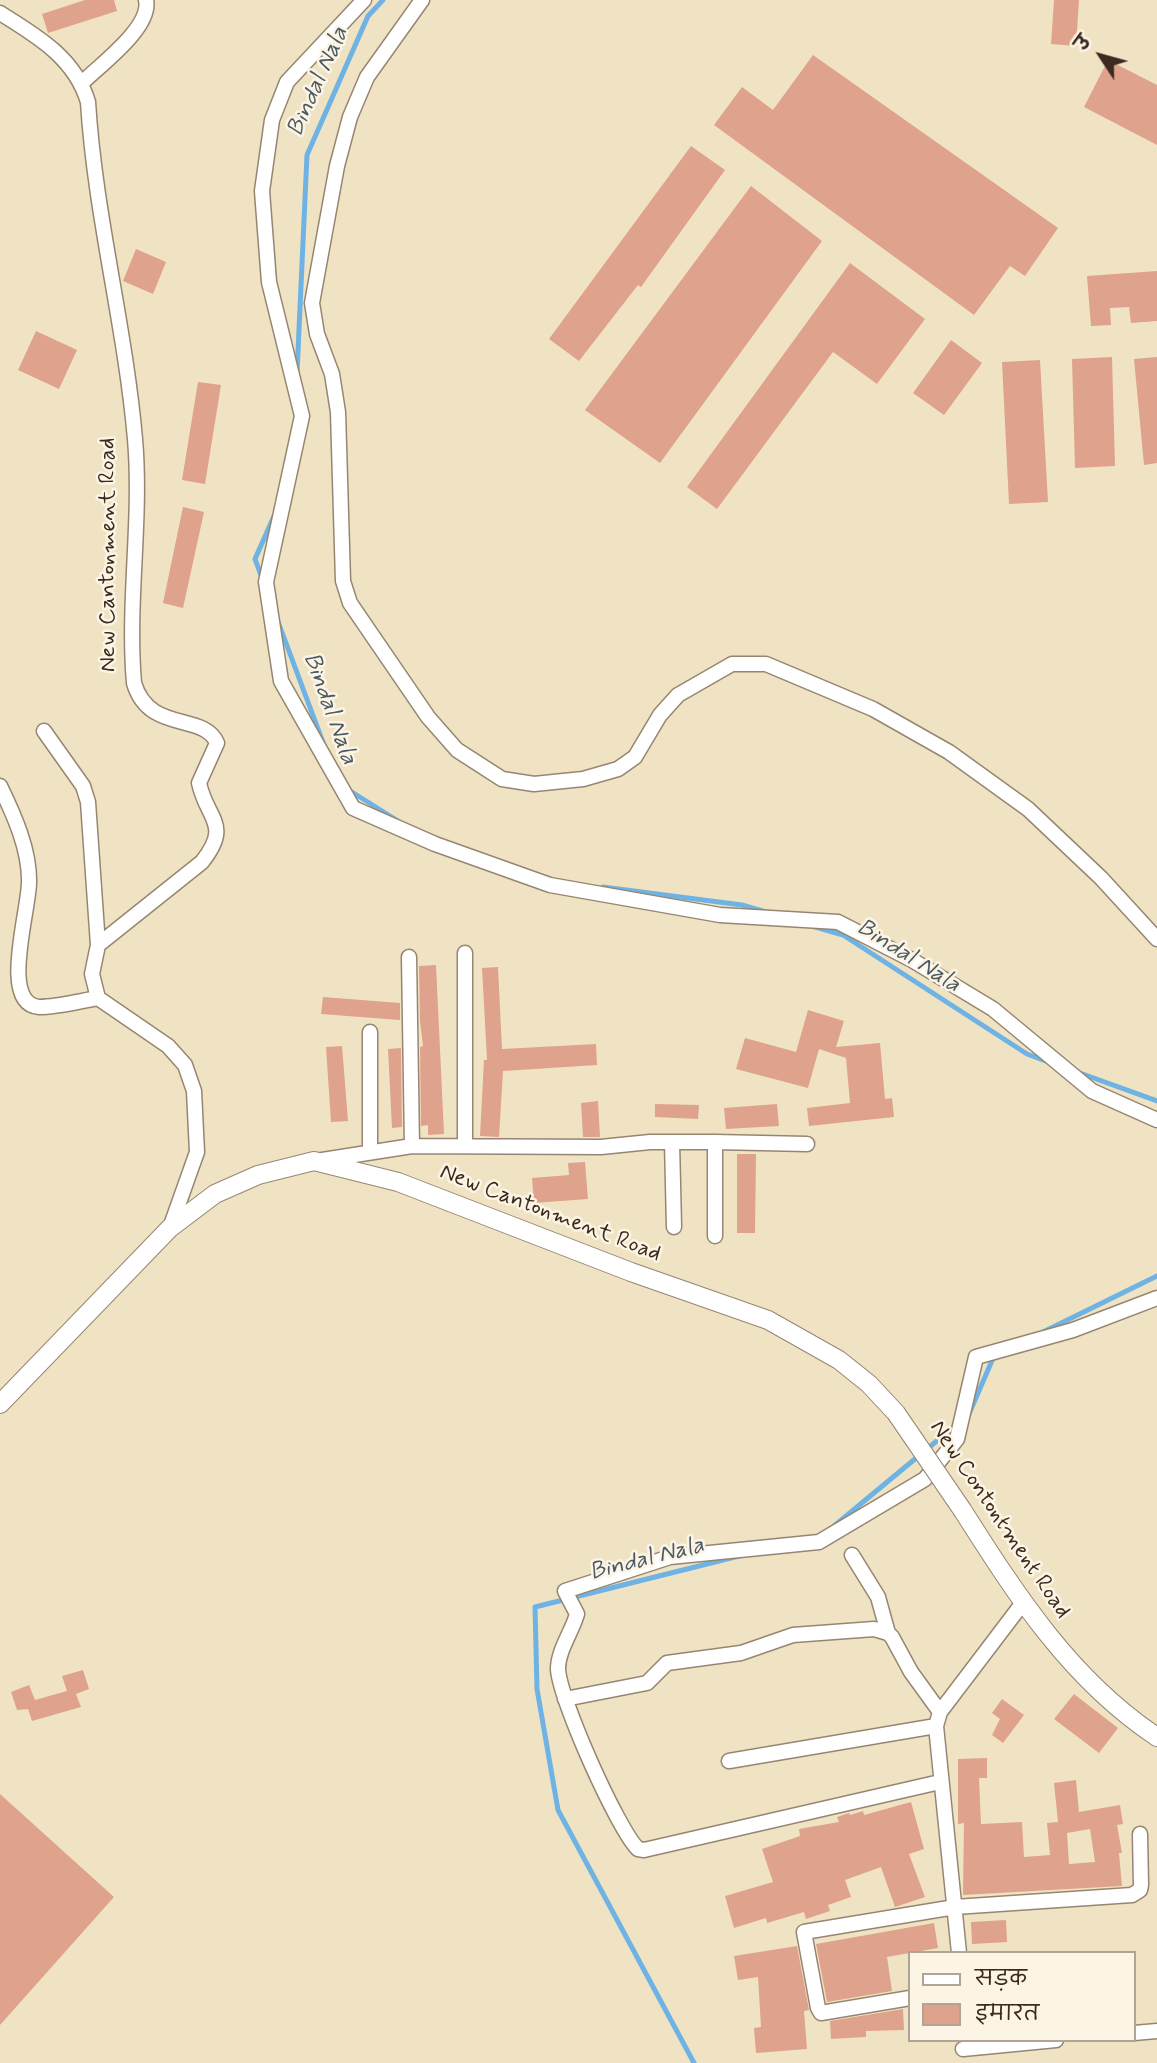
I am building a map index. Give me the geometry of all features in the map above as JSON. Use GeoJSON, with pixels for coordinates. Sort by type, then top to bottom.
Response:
{"type":"FeatureCollection","features":[{"type":"Feature","properties":{"kind":"street"},"geometry":{"type":"LineString","coordinates":[[82,83],[138,29],[145,19],[146,0]]}},
{"type":"Feature","properties":{"kind":"street"},"geometry":{"type":"LineString","coordinates":[[364,0],[287,82],[272,120],[262,191],[269,282],[302,416],[266,582],[281,681],[353,808],[435,844],[550,886],[720,915],[838,922],[912,960],[993,1009],[1091,1091],[1157,1120]]}},
{"type":"Feature","properties":{"kind":"street"},"geometry":{"type":"LineString","coordinates":[[422,0],[367,76],[349,117],[337,166],[312,303],[317,334],[332,374],[338,412],[343,581],[350,603],[428,718],[457,750],[502,779],[534,784],[583,779],[618,769],[635,757],[660,715],[678,695],[705,677],[732,663],[766,664],[873,709],[949,752],[1028,809],[1101,878],[1157,939]]}},
{"type":"Feature","properties":{"kind":"street","name":"New Cantonment Road"},"geometry":{"type":"LineString","coordinates":[[0,13],[53,48],[69,63],[82,83],[88,102],[102,232],[118,304],[135,442],[134,683],[138,697],[150,710],[207,732],[217,743],[198,783],[217,824],[215,845],[202,862],[98,945]]}},
{"type":"Feature","properties":{"kind":"street"},"geometry":{"type":"LineString","coordinates":[[0,786],[28,859],[29,884],[7,964],[11,991],[21,1002],[38,1007],[98,998],[92,974],[98,945],[88,802],[83,786],[44,731]]}},
{"type":"Feature","properties":{"kind":"street"},"geometry":{"type":"LineString","coordinates":[[465,953],[465,1145]]}},
{"type":"Feature","properties":{"kind":"street"},"geometry":{"type":"LineString","coordinates":[[409,957],[412,1146]]}},
{"type":"Feature","properties":{"kind":"street","name":"New Cantonment Road"},"geometry":{"type":"LineString","coordinates":[[98,998],[168,1045],[185,1065],[194,1091],[197,1152],[170,1228]]}},
{"type":"Feature","properties":{"kind":"street"},"geometry":{"type":"LineString","coordinates":[[370,1032],[370,1151]]}},
{"type":"Feature","properties":{"kind":"street"},"geometry":{"type":"LineString","coordinates":[[672,1142],[674,1227]]}},
{"type":"Feature","properties":{"kind":"street"},"geometry":{"type":"LineString","coordinates":[[314,1161],[412,1146],[601,1147],[672,1142],[807,1144]]}},
{"type":"Feature","properties":{"kind":"street"},"geometry":{"type":"LineString","coordinates":[[715,1142],[715,1236]]}},
{"type":"Feature","properties":{"kind":"street","name":"New Cantonment Road"},"geometry":{"type":"LineString","coordinates":[[0,1404],[170,1228],[215,1194],[257,1175],[314,1161],[398,1181],[631,1272],[768,1320],[839,1360],[869,1384],[896,1413]]}},
{"type":"Feature","properties":{"kind":"street"},"geometry":{"type":"LineString","coordinates":[[940,1782],[642,1851],[632,1843],[565,1699],[558,1660],[577,1614],[565,1591],[670,1557],[819,1542],[925,1479],[957,1440],[976,1357],[1073,1330],[1157,1298]]}},
{"type":"Feature","properties":{"kind":"street","name":"New Contontment Road"},"geometry":{"type":"LineString","coordinates":[[896,1413],[1022,1604],[1103,1696],[1157,1737]]}},
{"type":"Feature","properties":{"kind":"street"},"geometry":{"type":"LineString","coordinates":[[852,1555],[878,1597],[888,1633],[938,1719],[940,1782],[959,1951]]}},
{"type":"Feature","properties":{"kind":"street"},"geometry":{"type":"LineString","coordinates":[[729,1760],[938,1719],[1022,1604]]}},
{"type":"Feature","properties":{"kind":"street"},"geometry":{"type":"LineString","coordinates":[[565,1699],[647,1683],[667,1663],[741,1653],[793,1635],[874,1629],[888,1633]]}},
{"type":"Feature","properties":{"kind":"street"},"geometry":{"type":"LineString","coordinates":[[908,1998],[821,2013],[804,1932],[955,1907],[1136,1894],[1140,1885],[1140,1834]]}},
{"type":"Feature","properties":{"kind":"street"},"geometry":{"type":"LineString","coordinates":[[1136,2033],[1157,2031]]}},
{"type":"Feature","properties":{"kind":"street"},"geometry":{"type":"LineString","coordinates":[[962,2051],[1039,2042]]}},
{"type":"Feature","properties":{"kind":"building"},"geometry":{"type":"Polygon","coordinates":[[[85,0],[114,0],[117,11],[48,33],[42,14],[85,0]]]}},
{"type":"Feature","properties":{"kind":"building"},"geometry":{"type":"Polygon","coordinates":[[[1054,0],[1079,0],[1076,46],[1051,44],[1054,0]]]}},
{"type":"Feature","properties":{"kind":"building"},"geometry":{"type":"Polygon","coordinates":[[[813,55],[1058,228],[1025,276],[1010,266],[974,315],[714,125],[742,87],[773,110],[813,55]]]}},
{"type":"Feature","properties":{"kind":"building"},"geometry":{"type":"Polygon","coordinates":[[[1108,60],[1157,85],[1157,145],[1084,107],[1108,60]]]}},
{"type":"Feature","properties":{"kind":"building"},"geometry":{"type":"Polygon","coordinates":[[[691,146],[725,170],[641,287],[638,285],[579,361],[549,339],[691,146]]]}},
{"type":"Feature","properties":{"kind":"building"},"geometry":{"type":"Polygon","coordinates":[[[751,186],[822,241],[660,463],[585,410],[751,186]]]}},
{"type":"Feature","properties":{"kind":"building"},"geometry":{"type":"Polygon","coordinates":[[[136,249],[166,262],[153,294],[123,281],[136,249]]]}},
{"type":"Feature","properties":{"kind":"building"},"geometry":{"type":"Polygon","coordinates":[[[850,263],[925,319],[877,384],[833,352],[717,509],[687,487],[850,263]]]}},
{"type":"Feature","properties":{"kind":"building"},"geometry":{"type":"Polygon","coordinates":[[[1157,271],[1157,321],[1131,323],[1129,307],[1110,308],[1111,325],[1091,326],[1087,276],[1157,271]]]}},
{"type":"Feature","properties":{"kind":"building"},"geometry":{"type":"Polygon","coordinates":[[[36,331],[77,350],[59,389],[18,370],[36,331]]]}},
{"type":"Feature","properties":{"kind":"building"},"geometry":{"type":"Polygon","coordinates":[[[951,340],[982,363],[944,415],[913,393],[951,340]]]}},
{"type":"Feature","properties":{"kind":"building"},"geometry":{"type":"Polygon","coordinates":[[[1112,357],[1115,466],[1075,468],[1072,359],[1112,357]]]}},
{"type":"Feature","properties":{"kind":"building"},"geometry":{"type":"Polygon","coordinates":[[[1157,357],[1157,463],[1144,465],[1134,359],[1157,357]]]}},
{"type":"Feature","properties":{"kind":"building"},"geometry":{"type":"Polygon","coordinates":[[[1040,360],[1048,502],[1009,504],[1002,362],[1040,360]]]}},
{"type":"Feature","properties":{"kind":"building"},"geometry":{"type":"Polygon","coordinates":[[[198,382],[221,385],[205,484],[182,480],[198,382]]]}},
{"type":"Feature","properties":{"kind":"building"},"geometry":{"type":"Polygon","coordinates":[[[183,507],[204,512],[183,608],[163,603],[183,507]]]}},
{"type":"Feature","properties":{"kind":"building"},"geometry":{"type":"Polygon","coordinates":[[[436,965],[444,1134],[428,1135],[428,1125],[421,1126],[420,1047],[423,1046],[419,966],[436,965]]]}},
{"type":"Feature","properties":{"kind":"building"},"geometry":{"type":"Polygon","coordinates":[[[498,967],[502,1049],[596,1044],[597,1065],[503,1071],[499,1137],[480,1136],[484,1060],[487,1060],[482,968],[498,967]]]}},
{"type":"Feature","properties":{"kind":"building"},"geometry":{"type":"Polygon","coordinates":[[[323,997],[400,1003],[400,1020],[321,1014],[323,997]]]}},
{"type":"Feature","properties":{"kind":"building"},"geometry":{"type":"Polygon","coordinates":[[[808,1010],[844,1021],[836,1047],[880,1043],[885,1099],[892,1098],[894,1117],[809,1126],[807,1108],[850,1103],[846,1058],[819,1049],[808,1088],[736,1069],[745,1038],[796,1052],[808,1010]]]}},
{"type":"Feature","properties":{"kind":"building"},"geometry":{"type":"Polygon","coordinates":[[[342,1046],[348,1121],[331,1122],[326,1047],[342,1046]]]}},
{"type":"Feature","properties":{"kind":"building"},"geometry":{"type":"Polygon","coordinates":[[[401,1048],[402,1127],[392,1128],[388,1049],[401,1048]]]}},
{"type":"Feature","properties":{"kind":"building"},"geometry":{"type":"Polygon","coordinates":[[[598,1101],[600,1137],[583,1137],[581,1103],[598,1101]]]}},
{"type":"Feature","properties":{"kind":"building"},"geometry":{"type":"Polygon","coordinates":[[[655,1104],[699,1105],[698,1119],[655,1117],[655,1104]]]}},
{"type":"Feature","properties":{"kind":"building"},"geometry":{"type":"Polygon","coordinates":[[[777,1104],[779,1126],[726,1129],[724,1108],[777,1104]]]}},
{"type":"Feature","properties":{"kind":"building"},"geometry":{"type":"Polygon","coordinates":[[[737,1154],[756,1154],[755,1233],[737,1233],[737,1154]]]}},
{"type":"Feature","properties":{"kind":"building"},"geometry":{"type":"Polygon","coordinates":[[[585,1162],[588,1199],[534,1203],[532,1178],[569,1175],[568,1163],[585,1162]]]}},
{"type":"Feature","properties":{"kind":"building"},"geometry":{"type":"Polygon","coordinates":[[[83,1670],[89,1689],[76,1694],[81,1707],[32,1721],[28,1709],[17,1710],[11,1692],[29,1685],[35,1700],[67,1691],[62,1676],[83,1670]]]}},
{"type":"Feature","properties":{"kind":"building"},"geometry":{"type":"Polygon","coordinates":[[[1074,1694],[1118,1728],[1099,1753],[1054,1719],[1074,1694]]]}},
{"type":"Feature","properties":{"kind":"building"},"geometry":{"type":"Polygon","coordinates":[[[1002,1699],[1024,1715],[1003,1743],[992,1735],[1000,1719],[992,1713],[1002,1699]]]}},
{"type":"Feature","properties":{"kind":"building"},"geometry":{"type":"Polygon","coordinates":[[[987,1758],[987,1778],[979,1778],[981,1824],[1022,1822],[1024,1857],[1050,1855],[1047,1823],[1058,1822],[1054,1783],[1076,1780],[1079,1812],[1120,1805],[1123,1824],[1117,1825],[1122,1853],[1119,1853],[1122,1886],[963,1895],[964,1823],[958,1824],[958,1759],[987,1758]],[[1090,1829],[1067,1833],[1069,1864],[1095,1862],[1090,1829]]]}},
{"type":"Feature","properties":{"kind":"building"},"geometry":{"type":"Polygon","coordinates":[[[0,1794],[114,1897],[0,2025],[0,1794]]]}},
{"type":"Feature","properties":{"kind":"building"},"geometry":{"type":"Polygon","coordinates":[[[911,1802],[924,1849],[909,1854],[925,1897],[895,1907],[881,1867],[845,1880],[851,1897],[828,1905],[830,1911],[806,1919],[804,1912],[767,1923],[766,1918],[734,1928],[725,1896],[773,1882],[762,1849],[800,1836],[799,1829],[839,1822],[837,1817],[849,1813],[850,1815],[863,1811],[864,1815],[911,1802]]]}},
{"type":"Feature","properties":{"kind":"building"},"geometry":{"type":"Polygon","coordinates":[[[1006,1920],[1007,1942],[972,1944],[971,1922],[1006,1920]]]}},
{"type":"Feature","properties":{"kind":"building"},"geometry":{"type":"Polygon","coordinates":[[[934,1923],[938,1948],[908,1951],[908,1953],[887,1957],[892,1991],[827,2002],[816,1944],[934,1923]]]}},
{"type":"Feature","properties":{"kind":"building"},"geometry":{"type":"Polygon","coordinates":[[[797,1946],[809,2010],[804,2011],[807,2049],[756,2053],[754,2028],[761,2027],[758,1977],[738,1980],[734,1956],[797,1946]]]}},
{"type":"Feature","properties":{"kind":"building"},"geometry":{"type":"Polygon","coordinates":[[[903,2009],[904,2030],[866,2031],[866,2037],[831,2039],[830,2021],[903,2009]]]}},
{"type":"Feature","properties":{"kind":"waterway","name":"Bindal Nala"},"geometry":{"type":"LineString","coordinates":[[297,373],[307,155],[368,16],[383,0]]}},
{"type":"Feature","properties":{"kind":"waterway","name":"Bindal Nala"},"geometry":{"type":"LineString","coordinates":[[263,581],[255,559],[274,516]]}},
{"type":"Feature","properties":{"kind":"waterway","name":"Bindal Nala"},"geometry":{"type":"LineString","coordinates":[[277,619],[324,745]]}},
{"type":"Feature","properties":{"kind":"waterway","name":"Bindal Nala"},"geometry":{"type":"LineString","coordinates":[[347,789],[398,821]]}},
{"type":"Feature","properties":{"kind":"waterway","name":"Bindal Nala"},"geometry":{"type":"LineString","coordinates":[[603,887],[742,905],[766,912]]}},
{"type":"Feature","properties":{"kind":"waterway","name":"Bindal Nala"},"geometry":{"type":"LineString","coordinates":[[812,926],[843,935],[1027,1054],[1051,1063]]}},
{"type":"Feature","properties":{"kind":"waterway","name":"Bindal Nala"},"geometry":{"type":"LineString","coordinates":[[1077,1072],[1157,1101]]}},
{"type":"Feature","properties":{"kind":"waterway","name":"Bindal Nala"},"geometry":{"type":"LineString","coordinates":[[1043,1332],[1157,1276]]}},
{"type":"Feature","properties":{"kind":"waterway","name":"Bindal Nala"},"geometry":{"type":"LineString","coordinates":[[969,1414],[994,1356]]}},
{"type":"Feature","properties":{"kind":"waterway","name":"Bindal Nala"},"geometry":{"type":"LineString","coordinates":[[834,1526],[956,1425]]}},
{"type":"Feature","properties":{"kind":"waterway","name":"Bindal Nala"},"geometry":{"type":"LineString","coordinates":[[694,2063],[558,1810],[537,1689],[535,1607],[739,1556]]}}]}
